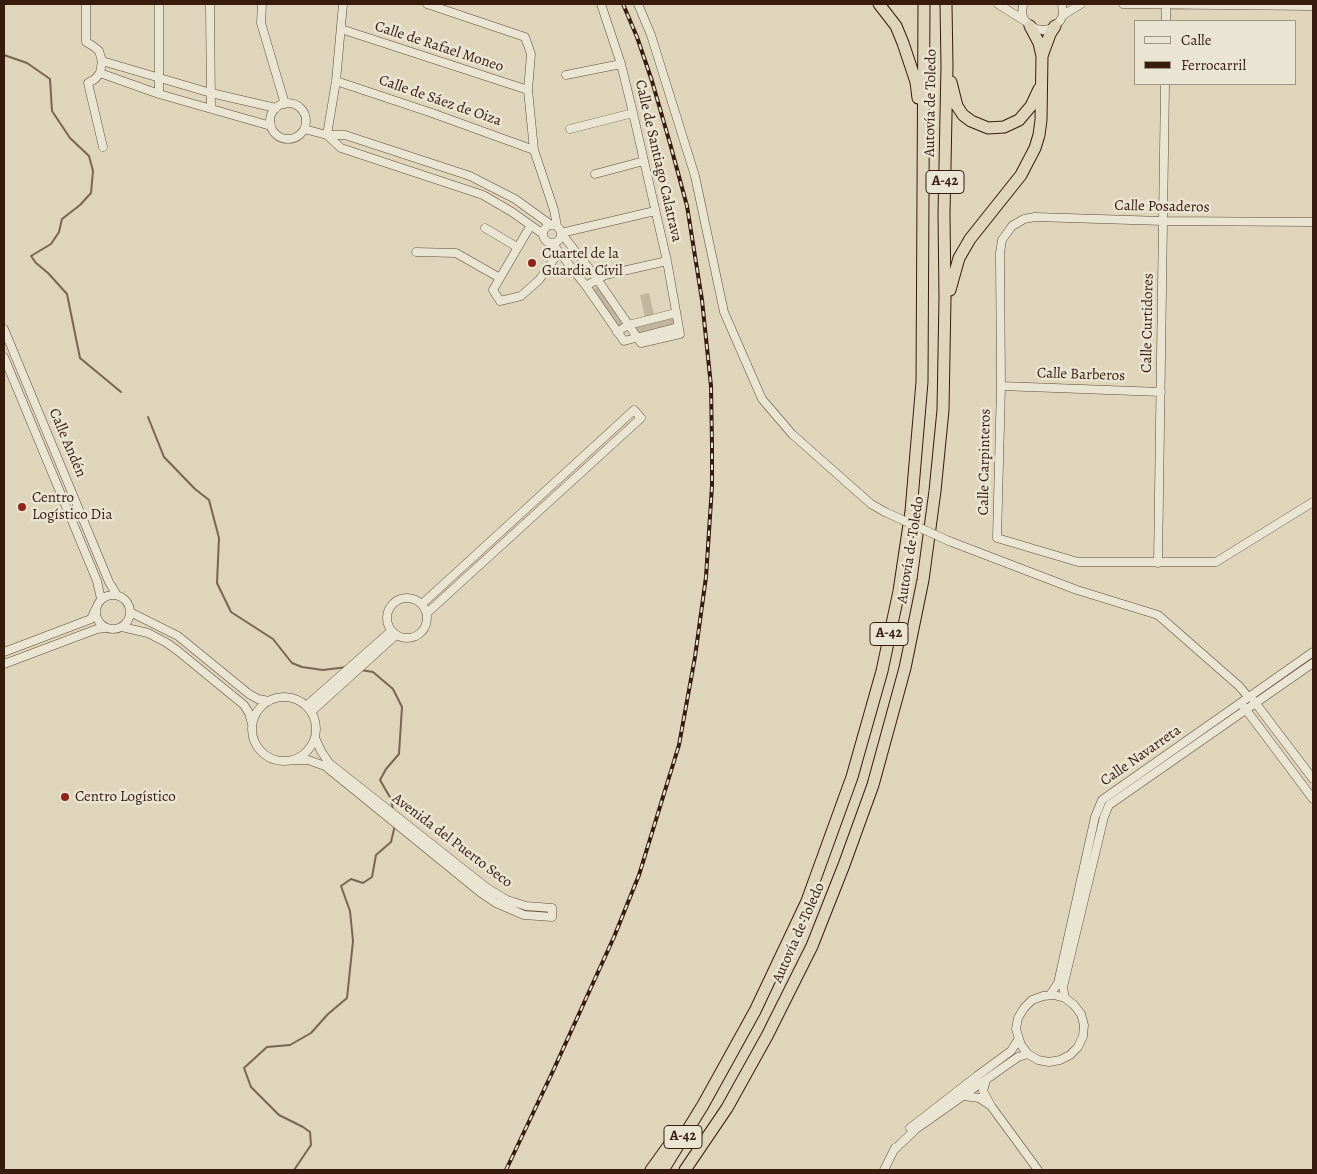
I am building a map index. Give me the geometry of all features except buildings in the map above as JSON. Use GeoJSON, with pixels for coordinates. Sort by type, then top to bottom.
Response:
{"type":"FeatureCollection","features":[{"type":"Feature","properties":{"kind":"highway"},"geometry":{"type":"LineString","coordinates":[[880,4],[896,26],[910,60],[916,82],[920,121],[924,129]]}},
{"type":"Feature","properties":{"kind":"highway","name":"Autovía de Toledo"},"geometry":{"type":"LineString","coordinates":[[663,1170],[703,1105],[755,1011],[807,901],[852,777],[882,671],[911,511],[922,382],[924,4]]}},
{"type":"Feature","properties":{"kind":"highway","name":"Autovía de Toledo"},"geometry":{"type":"LineString","coordinates":[[685,1170],[727,1108],[767,1036],[812,946],[873,785],[906,668],[923,580],[935,491],[943,410],[946,4]]}},
{"type":"Feature","properties":{"kind":"highway"},"geometry":{"type":"LineString","coordinates":[[945,298],[950,291],[959,258],[966,246],[1021,175],[1035,148],[1041,120],[1042,56],[1039,43],[1027,23]]}},
{"type":"Feature","properties":{"kind":"highway"},"geometry":{"type":"LineString","coordinates":[[1042,56],[1055,26]]}},
{"type":"Feature","properties":{"kind":"highway"},"geometry":{"type":"LineString","coordinates":[[947,66],[957,106],[963,115],[971,121],[988,128],[1004,127],[1019,120],[1026,114],[1042,83]]}},
{"type":"Feature","properties":{"kind":"highway"},"geometry":{"type":"LineString","coordinates":[[651,1170],[690,1117],[703,1105]]}},
{"type":"Feature","properties":{"kind":"street"},"geometry":{"type":"LineString","coordinates":[[86,4],[86,42],[99,51],[102,61],[100,73],[88,83],[103,146]]}},
{"type":"Feature","properties":{"kind":"street"},"geometry":{"type":"LineString","coordinates":[[159,4],[159,94]]}},
{"type":"Feature","properties":{"kind":"street"},"geometry":{"type":"LineString","coordinates":[[210,4],[211,108]]}},
{"type":"Feature","properties":{"kind":"street"},"geometry":{"type":"LineString","coordinates":[[262,4],[261,23],[285,104]]}},
{"type":"Feature","properties":{"kind":"street"},"geometry":{"type":"LineString","coordinates":[[328,135],[336,81],[343,4]]}},
{"type":"Feature","properties":{"kind":"street"},"geometry":{"type":"LineString","coordinates":[[427,4],[525,37],[531,54],[528,90],[534,150],[554,210],[559,239],[552,243]]}},
{"type":"Feature","properties":{"kind":"street","name":"Calle de Santiago Calatrava"},"geometry":{"type":"LineString","coordinates":[[601,4],[621,64],[633,113],[667,261],[678,327],[639,340]]}},
{"type":"Feature","properties":{"kind":"street"},"geometry":{"type":"LineString","coordinates":[[638,4],[651,35],[695,176],[724,312],[762,399],[792,434],[871,504],[885,512],[949,541],[1077,590],[1158,615],[1256,703],[1313,779]]}},
{"type":"Feature","properties":{"kind":"street"},"geometry":{"type":"LineString","coordinates":[[998,4],[1027,23],[1043,30],[1055,26],[1063,15],[1081,4]]}},
{"type":"Feature","properties":{"kind":"street"},"geometry":{"type":"LineString","coordinates":[[1023,4],[1022,14],[1027,23]]}},
{"type":"Feature","properties":{"kind":"street"},"geometry":{"type":"LineString","coordinates":[[1062,4],[1063,15]]}},
{"type":"Feature","properties":{"kind":"street"},"geometry":{"type":"LineString","coordinates":[[1123,4],[1313,6]]}},
{"type":"Feature","properties":{"kind":"street"},"geometry":{"type":"LineString","coordinates":[[1166,4],[1166,20]]}},
{"type":"Feature","properties":{"kind":"street","name":"Calle de Rafael Moneo"},"geometry":{"type":"LineString","coordinates":[[340,29],[528,90]]}},
{"type":"Feature","properties":{"kind":"street"},"geometry":{"type":"LineString","coordinates":[[100,73],[159,94],[270,126],[278,136],[284,139],[298,137],[304,129],[306,120],[301,109],[296,105],[285,104],[276,108],[211,93],[102,61]]}},
{"type":"Feature","properties":{"kind":"street"},"geometry":{"type":"LineString","coordinates":[[566,75],[621,64]]}},
{"type":"Feature","properties":{"kind":"street","name":"Calle de Sáez de Oiza"},"geometry":{"type":"LineString","coordinates":[[336,81],[534,150]]}},
{"type":"Feature","properties":{"kind":"street","name":"Calle Curtidores"},"geometry":{"type":"LineString","coordinates":[[1158,563],[1165,85]]}},
{"type":"Feature","properties":{"kind":"street"},"geometry":{"type":"LineString","coordinates":[[270,126],[270,119],[276,108]]}},
{"type":"Feature","properties":{"kind":"street"},"geometry":{"type":"LineString","coordinates":[[570,129],[633,113]]}},
{"type":"Feature","properties":{"kind":"street"},"geometry":{"type":"LineString","coordinates":[[304,129],[328,135],[345,135],[470,176],[515,199],[557,228],[597,279],[639,340]]}},
{"type":"Feature","properties":{"kind":"street"},"geometry":{"type":"LineString","coordinates":[[328,135],[341,148],[483,195],[512,212],[543,234],[546,240],[552,243],[586,286],[624,341],[639,340]]}},
{"type":"Feature","properties":{"kind":"street"},"geometry":{"type":"LineString","coordinates":[[595,174],[644,161]]}},
{"type":"Feature","properties":{"kind":"street"},"geometry":{"type":"LineString","coordinates":[[543,234],[545,228],[557,228],[655,211]]}},
{"type":"Feature","properties":{"kind":"street","name":"Calle Posaderos"},"geometry":{"type":"LineString","coordinates":[[1012,226],[1024,219],[1035,217],[1163,222],[1313,222]]}},
{"type":"Feature","properties":{"kind":"street","name":"Calle Carpinteros"},"geometry":{"type":"LineString","coordinates":[[1012,226],[1002,240],[1000,253],[1001,386],[997,538],[1078,562],[1158,563]]}},
{"type":"Feature","properties":{"kind":"street"},"geometry":{"type":"LineString","coordinates":[[485,228],[517,247]]}},
{"type":"Feature","properties":{"kind":"street"},"geometry":{"type":"LineString","coordinates":[[528,230],[493,290],[500,301],[521,296],[539,280],[559,252]]}},
{"type":"Feature","properties":{"kind":"street"},"geometry":{"type":"LineString","coordinates":[[416,252],[456,253],[500,278]]}},
{"type":"Feature","properties":{"kind":"street"},"geometry":{"type":"LineString","coordinates":[[586,286],[605,275],[667,261]]}},
{"type":"Feature","properties":{"kind":"street"},"geometry":{"type":"LineString","coordinates":[[617,332],[628,325],[676,314]]}},
{"type":"Feature","properties":{"kind":"street","name":"Calle Andén"},"geometry":{"type":"LineString","coordinates":[[4,329],[109,582],[117,595]]}},
{"type":"Feature","properties":{"kind":"street","name":"Calle Andén"},"geometry":{"type":"LineString","coordinates":[[4,357],[97,581],[102,599]]}},
{"type":"Feature","properties":{"kind":"street","name":"Calle Barberos"},"geometry":{"type":"LineString","coordinates":[[1001,386],[1160,392]]}},
{"type":"Feature","properties":{"kind":"street"},"geometry":{"type":"LineString","coordinates":[[422,604],[634,410],[641,418],[427,613]]}},
{"type":"Feature","properties":{"kind":"street"},"geometry":{"type":"LineString","coordinates":[[1158,563],[1216,562],[1313,502]]}},
{"type":"Feature","properties":{"kind":"street"},"geometry":{"type":"LineString","coordinates":[[4,652],[91,618],[102,599],[112,595],[117,595],[126,601],[130,612],[127,622],[122,627]]}},
{"type":"Feature","properties":{"kind":"street"},"geometry":{"type":"LineString","coordinates":[[404,598],[410,598],[422,604],[427,613],[427,623],[420,634],[408,639],[393,633],[387,618],[392,605],[404,598]]}},
{"type":"Feature","properties":{"kind":"street"},"geometry":{"type":"LineString","coordinates":[[96,608],[97,620],[105,628]]}},
{"type":"Feature","properties":{"kind":"street"},"geometry":{"type":"LineString","coordinates":[[130,612],[178,636],[249,694],[258,699],[269,701]]}},
{"type":"Feature","properties":{"kind":"street","name":"Avenida del Puerto Seco"},"geometry":{"type":"LineString","coordinates":[[4,664],[97,628],[111,630],[122,627],[148,633],[178,651],[242,702],[248,710],[254,740],[263,754],[272,760],[284,762],[308,760],[325,766],[481,893],[496,903],[524,915],[552,917],[552,908],[526,906],[507,900],[487,888],[329,763],[315,738],[316,728],[308,709]]}},
{"type":"Feature","properties":{"kind":"street"},"geometry":{"type":"LineString","coordinates":[[308,709],[346,671],[362,666],[393,633]]}},
{"type":"Feature","properties":{"kind":"street"},"geometry":{"type":"LineString","coordinates":[[308,709],[393,633]]}},
{"type":"Feature","properties":{"kind":"street","name":"Calle Navarreta"},"geometry":{"type":"LineString","coordinates":[[1065,998],[1063,987],[1104,817],[1109,806],[1244,707],[1247,694],[1313,652]]}},
{"type":"Feature","properties":{"kind":"street","name":"Calle Navarreta"},"geometry":{"type":"LineString","coordinates":[[1050,995],[1058,983],[1095,817],[1102,800],[1244,707],[1256,703],[1313,663]]}},
{"type":"Feature","properties":{"kind":"street"},"geometry":{"type":"LineString","coordinates":[[252,724],[256,714],[263,705],[281,697],[292,698],[301,702],[308,709]]}},
{"type":"Feature","properties":{"kind":"street"},"geometry":{"type":"LineString","coordinates":[[1244,707],[1313,799]]}},
{"type":"Feature","properties":{"kind":"street"},"geometry":{"type":"LineString","coordinates":[[294,760],[304,755],[311,747],[315,738]]}},
{"type":"Feature","properties":{"kind":"street"},"geometry":{"type":"LineString","coordinates":[[1050,995],[1065,998],[1081,1014],[1084,1025],[1083,1036],[1078,1047],[1070,1055],[1060,1060],[1049,1062],[1038,1060],[1028,1054],[1018,1040],[1016,1029],[1018,1018],[1032,1000],[1050,995]]}},
{"type":"Feature","properties":{"kind":"street"},"geometry":{"type":"LineString","coordinates":[[884,1170],[894,1150],[912,1127],[1011,1051],[1018,1040]]}},
{"type":"Feature","properties":{"kind":"street"},"geometry":{"type":"LineString","coordinates":[[894,1150],[916,1129],[1012,1060],[1028,1054]]}},
{"type":"Feature","properties":{"kind":"street"},"geometry":{"type":"LineString","coordinates":[[986,1080],[983,1091],[991,1106],[1038,1170]]}},
{"type":"Feature","properties":{"kind":"street"},"geometry":{"type":"LineString","coordinates":[[964,1096],[979,1098],[991,1106]]}},
{"type":"Feature","properties":{"kind":"shaded area"},"geometry":{"type":"Polygon","coordinates":[[[595,287],[598,288],[622,322],[621,325],[617,326],[593,290],[595,287]]]}},
{"type":"Feature","properties":{"kind":"shaded area"},"geometry":{"type":"Polygon","coordinates":[[[649,293],[654,315],[645,317],[640,295],[649,293]]]}},
{"type":"Feature","properties":{"kind":"shaded area"},"geometry":{"type":"Polygon","coordinates":[[[671,318],[674,320],[672,324],[636,333],[635,327],[671,318]]]}},
{"type":"Feature","properties":{"kind":"waterway"},"geometry":{"type":"LineString","coordinates":[[4,55],[27,63],[50,79],[52,111],[70,138],[89,156],[93,171],[91,193],[80,205],[62,219],[59,232],[51,244],[31,256],[67,294],[80,358],[121,392]]}},
{"type":"Feature","properties":{"kind":"waterway"},"geometry":{"type":"LineString","coordinates":[[148,417],[164,457],[195,489],[209,500],[219,538],[217,583],[231,612],[273,639],[292,663],[302,667],[323,670],[347,667]]}},
{"type":"Feature","properties":{"kind":"waterway"},"geometry":{"type":"LineString","coordinates":[[361,670],[373,672],[393,689],[402,707],[399,754],[386,769],[380,780],[391,799],[393,810]]}},
{"type":"Feature","properties":{"kind":"waterway"},"geometry":{"type":"LineString","coordinates":[[294,1170],[311,1145],[310,1132],[279,1115],[251,1087],[244,1068],[267,1047],[290,1045],[311,1033],[328,1014],[347,998],[353,941],[350,911],[341,886],[351,879],[363,883],[372,877],[376,855],[391,842],[395,825]]}},
{"type":"Feature","properties":{"kind":"railway"},"geometry":{"type":"LineString","coordinates":[[506,1170],[614,937],[639,875],[679,745],[695,657],[706,577],[712,486],[712,444],[711,386],[702,300],[687,206],[652,81],[623,4]]}},
{"type":"Feature","properties":{"kind":"place","name":"Cuartel de la Guardia Cívil"},"geometry":{"type":"Point","coordinates":[532,263]}},
{"type":"Feature","properties":{"kind":"place","name":"Centro Logístico Dia"},"geometry":{"type":"Point","coordinates":[22,507]}},
{"type":"Feature","properties":{"kind":"place","name":"Centro Logístico"},"geometry":{"type":"Point","coordinates":[65,797]}}]}
